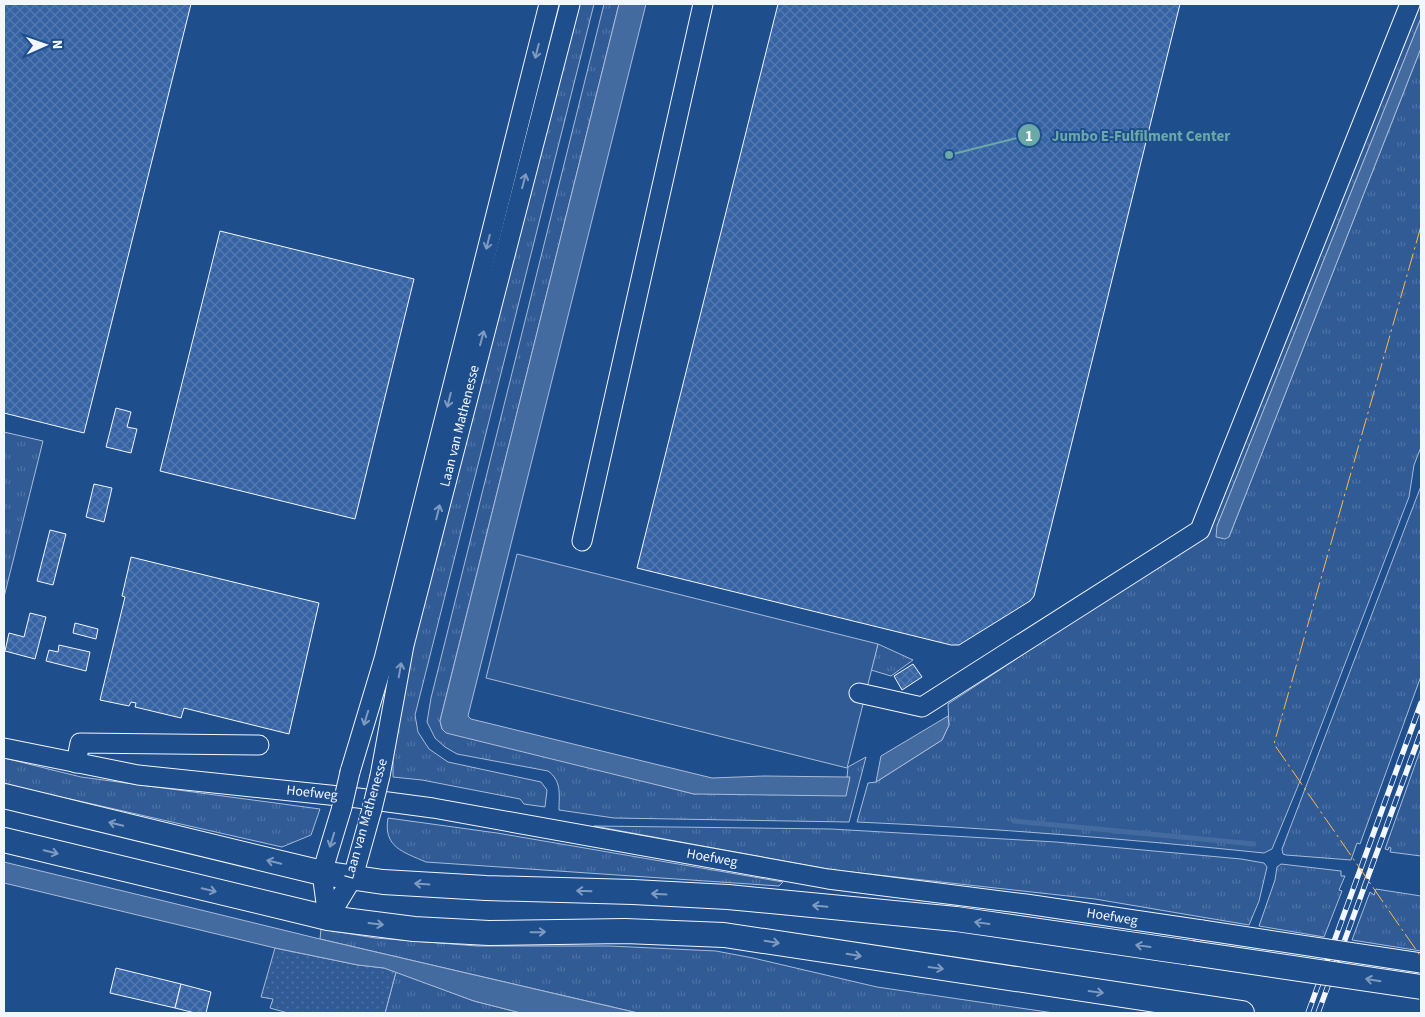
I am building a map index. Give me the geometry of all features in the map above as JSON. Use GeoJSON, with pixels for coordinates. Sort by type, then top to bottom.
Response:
{"type":"FeatureCollection","features":[{"type":"Feature","properties":{"kind":"main road","name":"Hoefweg"},"geometry":{"type":"LineString","coordinates":[[4,796],[322,873],[383,882],[486,888],[728,897],[956,919],[1421,988]]}},
{"type":"Feature","properties":{"kind":"main road"},"geometry":{"type":"LineString","coordinates":[[4,840],[328,918],[414,929],[489,933],[633,932],[724,935],[1242,1013]]}},
{"type":"Feature","properties":{"kind":"street","name":"Laan van Mathenesse"},"geometry":{"type":"LineString","coordinates":[[328,918],[322,873],[384,659],[549,4]]}},
{"type":"Feature","properties":{"kind":"street","name":"Laan van Mathenesse"},"geometry":{"type":"LineString","coordinates":[[328,918],[353,877],[372,810],[404,645],[570,4]]}},
{"type":"Feature","properties":{"kind":"street"},"geometry":{"type":"LineString","coordinates":[[582,541],[703,4]]}},
{"type":"Feature","properties":{"kind":"street"},"geometry":{"type":"LineString","coordinates":[[859,693],[922,707],[1200,530],[1410,4]]}},
{"type":"Feature","properties":{"kind":"street"},"geometry":{"type":"LineString","coordinates":[[76,763],[80,743],[259,744]]}},
{"type":"Feature","properties":{"kind":"street","name":"Hoefweg"},"geometry":{"type":"LineString","coordinates":[[4,748],[138,775],[358,798],[434,808],[813,877],[1017,902],[1421,963]]}},
{"type":"Feature","properties":{"kind":"green space"},"geometry":{"type":"Polygon","coordinates":[[[578,4],[594,4],[415,715],[418,732],[429,749],[448,762],[541,782],[547,790],[545,807],[524,804],[520,799],[422,780],[393,777],[393,761],[390,757],[410,645],[578,4]]]}},
{"type":"Feature","properties":{"kind":"green space"},"geometry":{"type":"Polygon","coordinates":[[[604,4],[619,4],[440,721],[442,729],[694,794],[850,778],[847,777],[848,767],[866,757],[849,822],[614,818],[559,810],[558,784],[548,771],[457,754],[435,738],[427,722],[431,698],[604,4]]]}},
{"type":"Feature","properties":{"kind":"green space"},"geometry":{"type":"Polygon","coordinates":[[[1418,4],[1421,4],[1421,18],[1217,526],[1229,537],[1421,48],[1421,447],[1414,465],[1409,497],[1272,849],[1264,853],[1060,834],[857,822],[868,783],[876,782],[942,740],[949,725],[948,704],[1207,533],[1418,4]]]}},
{"type":"Feature","properties":{"kind":"green space"},"geometry":{"type":"Polygon","coordinates":[[[4,432],[43,441],[4,597],[4,432]]]}},
{"type":"Feature","properties":{"kind":"green space"},"geometry":{"type":"Polygon","coordinates":[[[1421,486],[1421,676],[1360,844],[1357,843],[1351,860],[1283,854],[1282,849],[1421,486]]]}},
{"type":"Feature","properties":{"kind":"green space"},"geometry":{"type":"Polygon","coordinates":[[[878,644],[913,660],[891,676],[871,670],[878,644]]]}},
{"type":"Feature","properties":{"kind":"green space"},"geometry":{"type":"Polygon","coordinates":[[[1421,748],[1421,856],[1390,852],[1391,848],[1385,849],[1421,748]]]}},
{"type":"Feature","properties":{"kind":"green space"},"geometry":{"type":"Polygon","coordinates":[[[4,758],[81,777],[320,809],[311,835],[282,847],[4,784],[4,758]]]}},
{"type":"Feature","properties":{"kind":"green space"},"geometry":{"type":"Polygon","coordinates":[[[388,818],[497,833],[783,882],[779,886],[426,862],[396,847],[389,836],[387,828],[388,818]]]}},
{"type":"Feature","properties":{"kind":"green space"},"geometry":{"type":"Polygon","coordinates":[[[594,826],[831,829],[1056,842],[1241,859],[1264,863],[1267,867],[1259,901],[1249,925],[1095,899],[833,870],[594,826]]]}},
{"type":"Feature","properties":{"kind":"green space"},"geometry":{"type":"Polygon","coordinates":[[[1281,864],[1341,871],[1341,876],[1345,876],[1339,890],[1342,891],[1324,937],[1259,926],[1275,880],[1277,867],[1281,864]]]}},
{"type":"Feature","properties":{"kind":"green space"},"geometry":{"type":"Polygon","coordinates":[[[1376,889],[1421,896],[1421,951],[1352,940],[1370,892],[1374,895],[1376,889]]]}},
{"type":"Feature","properties":{"kind":"green space"},"geometry":{"type":"Polygon","coordinates":[[[321,929],[375,938],[477,946],[610,946],[716,951],[877,987],[1054,1013],[638,1013],[320,939],[321,929]]]}},
{"type":"Feature","properties":{"kind":"green space"},"geometry":{"type":"Polygon","coordinates":[[[275,948],[358,965],[384,968],[396,972],[385,1013],[288,1013],[270,1008],[273,999],[261,997],[275,948]]]}},
{"type":"Feature","properties":{"kind":"green space"},"geometry":{"type":"Polygon","coordinates":[[[396,972],[474,1001],[521,1013],[385,1013],[396,972]]]}},
{"type":"Feature","properties":{"kind":"shaded area"},"geometry":{"type":"Polygon","coordinates":[[[619,4],[646,4],[468,716],[471,719],[712,778],[764,776],[850,777],[846,796],[694,794],[446,733],[442,729],[440,721],[619,4]]]}},
{"type":"Feature","properties":{"kind":"shaded area"},"geometry":{"type":"Polygon","coordinates":[[[1421,18],[1421,48],[1229,537],[1225,539],[1216,537],[1217,526],[1421,18]]]}},
{"type":"Feature","properties":{"kind":"shaded area"},"geometry":{"type":"Polygon","coordinates":[[[517,554],[878,644],[847,768],[486,678],[517,554]]]}},
{"type":"Feature","properties":{"kind":"shaded area"},"geometry":{"type":"Polygon","coordinates":[[[948,716],[949,725],[942,740],[876,782],[881,756],[948,716]]]}},
{"type":"Feature","properties":{"kind":"shaded area"},"geometry":{"type":"Polygon","coordinates":[[[4,862],[320,939],[638,1013],[521,1013],[474,1001],[384,968],[358,965],[275,948],[4,883],[4,862]]]}},
{"type":"Feature","properties":{"kind":"building"},"geometry":{"type":"Polygon","coordinates":[[[4,4],[191,4],[84,433],[4,413],[4,4]]]}},
{"type":"Feature","properties":{"kind":"building"},"geometry":{"type":"Polygon","coordinates":[[[778,4],[1180,4],[1034,596],[1030,601],[959,645],[951,645],[637,568],[778,4]]]}},
{"type":"Feature","properties":{"kind":"building"},"geometry":{"type":"Polygon","coordinates":[[[220,231],[414,279],[355,519],[160,471],[220,231]]]}},
{"type":"Feature","properties":{"kind":"building"},"geometry":{"type":"Polygon","coordinates":[[[116,408],[131,412],[127,427],[137,429],[131,453],[106,447],[116,408]]]}},
{"type":"Feature","properties":{"kind":"building"},"geometry":{"type":"Polygon","coordinates":[[[94,484],[112,488],[104,522],[86,517],[94,484]]]}},
{"type":"Feature","properties":{"kind":"building"},"geometry":{"type":"Polygon","coordinates":[[[50,530],[66,534],[53,585],[37,581],[50,530]]]}},
{"type":"Feature","properties":{"kind":"building"},"geometry":{"type":"Polygon","coordinates":[[[131,557],[319,603],[289,734],[184,708],[181,718],[135,707],[136,703],[131,702],[129,706],[100,700],[125,597],[122,596],[131,557]]]}},
{"type":"Feature","properties":{"kind":"building"},"geometry":{"type":"Polygon","coordinates":[[[30,613],[46,617],[35,659],[5,651],[9,633],[24,637],[30,613]]]}},
{"type":"Feature","properties":{"kind":"building"},"geometry":{"type":"Polygon","coordinates":[[[75,623],[98,629],[96,639],[73,633],[75,623]]]}},
{"type":"Feature","properties":{"kind":"building"},"geometry":{"type":"Polygon","coordinates":[[[59,645],[90,652],[86,671],[46,661],[49,650],[58,652],[59,645]]]}},
{"type":"Feature","properties":{"kind":"building"},"geometry":{"type":"Polygon","coordinates":[[[913,664],[922,677],[902,690],[894,676],[913,664]]]}},
{"type":"Feature","properties":{"kind":"building"},"geometry":{"type":"Polygon","coordinates":[[[116,968],[181,984],[175,1008],[110,993],[116,968]]]}},
{"type":"Feature","properties":{"kind":"building"},"geometry":{"type":"Polygon","coordinates":[[[181,984],[211,992],[206,1013],[195,1013],[175,1008],[181,984]]]}},
{"type":"Feature","properties":{"kind":"waterway"},"geometry":{"type":"LineString","coordinates":[[1014,821],[1254,844]]}},
{"type":"Feature","properties":{"kind":"railway"},"geometry":{"type":"LineString","coordinates":[[1308,1013],[1421,703]]}},
{"type":"Feature","properties":{"kind":"railway"},"geometry":{"type":"LineString","coordinates":[[1318,1013],[1421,732]]}},
{"type":"Feature","properties":{"kind":"power"},"geometry":{"type":"LineString","coordinates":[[1421,226],[1274,744],[1421,957]]}},
{"type":"Feature","properties":{"kind":"place","name":"Jumbo E-Fulfilment Center"},"geometry":{"type":"Point","coordinates":[949,155]}}]}
